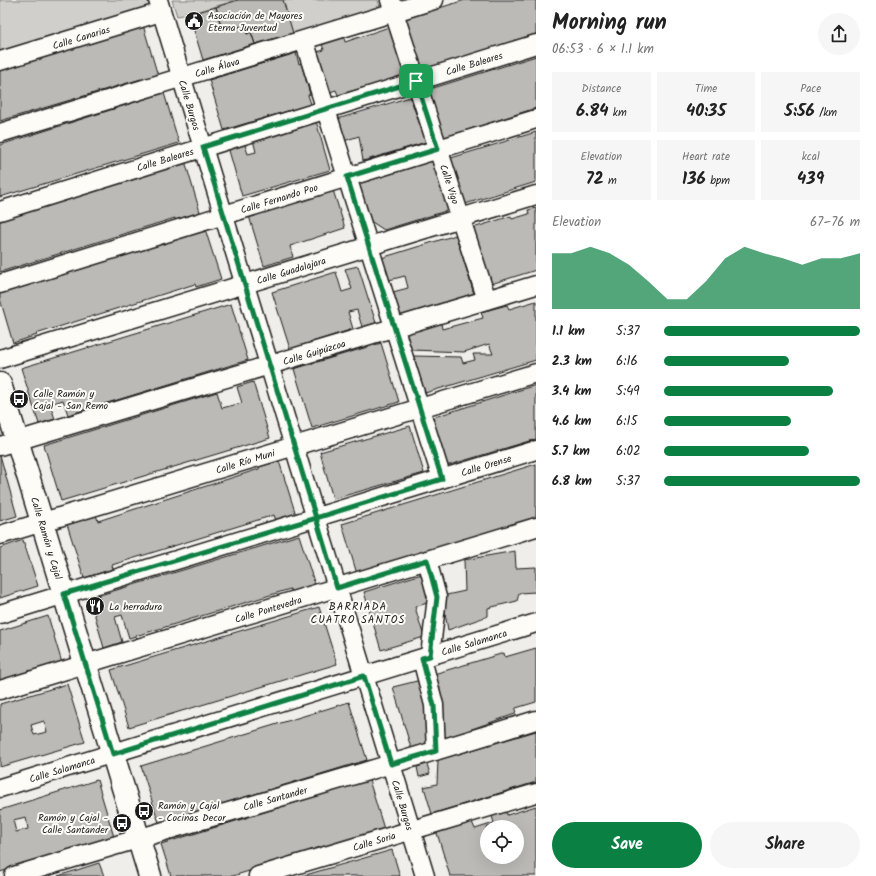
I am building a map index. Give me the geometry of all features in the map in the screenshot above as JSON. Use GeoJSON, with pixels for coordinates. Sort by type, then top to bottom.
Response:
{"type":"FeatureCollection","features":[{"type":"Feature","properties":{"kind":"main road","name":"Calle Ramón y Cajal"},"geometry":{"type":"LineString","coordinates":[[0,384],[9,444],[42,523],[150,876]]}},
{"type":"Feature","properties":{"kind":"street","name":"Calle Álava"},"geometry":{"type":"LineString","coordinates":[[0,133],[304,40],[392,6],[434,0]]}},
{"type":"Feature","properties":{"kind":"street","name":"Calle Canarias"},"geometry":{"type":"LineString","coordinates":[[0,61],[160,6]]}},
{"type":"Feature","properties":{"kind":"street","name":"Calle Burgos"},"geometry":{"type":"LineString","coordinates":[[160,6],[425,876]]}},
{"type":"Feature","properties":{"kind":"street","name":"Calle Vigo"},"geometry":{"type":"LineString","coordinates":[[392,6],[487,300]]}},
{"type":"Feature","properties":{"kind":"street"},"geometry":{"type":"LineString","coordinates":[[304,40],[442,479]]}},
{"type":"Feature","properties":{"kind":"street","name":"Calle Baleares"},"geometry":{"type":"LineString","coordinates":[[0,211],[536,44]]}},
{"type":"Feature","properties":{"kind":"street","name":"Calle Fernando Poo"},"geometry":{"type":"LineString","coordinates":[[0,284],[536,119]]}},
{"type":"Feature","properties":{"kind":"street","name":"Calle Guadalajara"},"geometry":{"type":"LineString","coordinates":[[0,359],[536,195]]}},
{"type":"Feature","properties":{"kind":"street","name":"Calle Guipúzcoa"},"geometry":{"type":"LineString","coordinates":[[9,444],[536,285]]}},
{"type":"Feature","properties":{"kind":"street","name":"Calle Río Muni"},"geometry":{"type":"LineString","coordinates":[[0,535],[536,373]]}},
{"type":"Feature","properties":{"kind":"street","name":"Calle Orense"},"geometry":{"type":"LineString","coordinates":[[0,614],[536,450]]}},
{"type":"Feature","properties":{"kind":"street","name":"Calle Pontevedra"},"geometry":{"type":"LineString","coordinates":[[0,690],[536,527]]}},
{"type":"Feature","properties":{"kind":"street"},"geometry":{"type":"LineString","coordinates":[[427,560],[437,597],[426,657],[434,706],[436,751]]}},
{"type":"Feature","properties":{"kind":"street","name":"Calle Salamanca"},"geometry":{"type":"LineString","coordinates":[[0,788],[536,624]]}},
{"type":"Feature","properties":{"kind":"street","name":"Calle Santander"},"geometry":{"type":"LineString","coordinates":[[14,876],[536,720]]}},
{"type":"Feature","properties":{"kind":"street","name":"Calle Soria"},"geometry":{"type":"LineString","coordinates":[[258,876],[536,793]]}},
{"type":"Feature","properties":{"kind":"shaded area"},"geometry":{"type":"Polygon","coordinates":[[[0,0],[148,0],[151,9],[0,55],[0,0]]]}},
{"type":"Feature","properties":{"kind":"shaded area"},"geometry":{"type":"Polygon","coordinates":[[[172,0],[238,0],[177,16],[172,0]]]}},
{"type":"Feature","properties":{"kind":"shaded area"},"geometry":{"type":"Polygon","coordinates":[[[283,0],[378,0],[380,7],[293,34],[283,0]]]}},
{"type":"Feature","properties":{"kind":"building"},"geometry":{"type":"Polygon","coordinates":[[[238,0],[283,0],[293,33],[255,44],[251,32],[247,34],[245,27],[221,26],[216,7],[238,0]]]}},
{"type":"Feature","properties":{"kind":"building"},"geometry":{"type":"Polygon","coordinates":[[[465,0],[536,0],[536,34],[425,69],[421,68],[405,21],[407,18],[465,0]]]}},
{"type":"Feature","properties":{"kind":"building"},"geometry":{"type":"Polygon","coordinates":[[[216,7],[221,26],[245,27],[247,34],[251,32],[255,44],[203,60],[189,14],[216,7]]]}},
{"type":"Feature","properties":{"kind":"building"},"geometry":{"type":"Polygon","coordinates":[[[143,25],[158,76],[142,81],[141,79],[0,121],[0,70],[125,32],[143,25]]]}},
{"type":"Feature","properties":{"kind":"building"},"geometry":{"type":"Polygon","coordinates":[[[389,27],[406,75],[338,95],[336,90],[330,92],[317,52],[324,50],[322,44],[344,37],[345,42],[389,27]]]}},
{"type":"Feature","properties":{"kind":"building"},"geometry":{"type":"Polygon","coordinates":[[[296,53],[299,64],[301,63],[310,94],[308,95],[311,104],[224,130],[209,80],[296,53]]]}},
{"type":"Feature","properties":{"kind":"building"},"geometry":{"type":"Polygon","coordinates":[[[536,56],[536,108],[442,138],[427,90],[536,56]]]}},
{"type":"Feature","properties":{"kind":"building"},"geometry":{"type":"Polygon","coordinates":[[[164,93],[179,143],[0,197],[0,145],[164,93]]]}},
{"type":"Feature","properties":{"kind":"building"},"geometry":{"type":"Polygon","coordinates":[[[410,97],[426,142],[363,161],[359,136],[341,142],[334,120],[410,97]]]}},
{"type":"Feature","properties":{"kind":"building"},"geometry":{"type":"Polygon","coordinates":[[[316,121],[330,170],[242,196],[228,147],[244,142],[248,154],[256,152],[253,140],[316,121]]]}},
{"type":"Feature","properties":{"kind":"building"},"geometry":{"type":"Polygon","coordinates":[[[536,132],[536,182],[465,204],[451,158],[536,132]]]}},
{"type":"Feature","properties":{"kind":"building"},"geometry":{"type":"Polygon","coordinates":[[[185,161],[200,212],[175,220],[175,218],[0,272],[0,217],[185,161]]]}},
{"type":"Feature","properties":{"kind":"building"},"geometry":{"type":"Polygon","coordinates":[[[433,161],[449,210],[384,230],[369,220],[358,184],[433,161]]]}},
{"type":"Feature","properties":{"kind":"building"},"geometry":{"type":"Polygon","coordinates":[[[333,190],[345,228],[290,246],[293,257],[264,266],[249,216],[333,190]]]}},
{"type":"Feature","properties":{"kind":"building"},"geometry":{"type":"Polygon","coordinates":[[[536,208],[536,270],[491,284],[473,228],[511,216],[512,219],[529,214],[528,210],[536,208]]]}},
{"type":"Feature","properties":{"kind":"building"},"geometry":{"type":"Polygon","coordinates":[[[205,229],[221,279],[196,287],[195,284],[36,334],[37,335],[13,343],[0,299],[0,291],[205,229]]]}},
{"type":"Feature","properties":{"kind":"building"},"geometry":{"type":"Polygon","coordinates":[[[456,235],[474,294],[396,318],[389,293],[408,288],[405,276],[385,281],[378,259],[456,235]]]}},
{"type":"Feature","properties":{"kind":"building"},"geometry":{"type":"Polygon","coordinates":[[[358,266],[376,323],[362,327],[357,310],[348,312],[353,329],[290,349],[272,292],[336,272],[342,292],[352,289],[345,269],[358,266]]]}},
{"type":"Feature","properties":{"kind":"building"},"geometry":{"type":"Polygon","coordinates":[[[536,301],[536,360],[425,393],[413,356],[461,357],[463,363],[475,360],[473,354],[493,354],[489,344],[464,352],[411,350],[406,334],[441,323],[442,329],[483,318],[481,312],[507,305],[509,309],[536,301]]]}},
{"type":"Feature","properties":{"kind":"building"},"geometry":{"type":"Polygon","coordinates":[[[231,304],[248,360],[68,415],[63,400],[50,404],[55,419],[39,424],[21,368],[231,304]]]}},
{"type":"Feature","properties":{"kind":"building"},"geometry":{"type":"Polygon","coordinates":[[[381,343],[399,402],[312,428],[294,369],[381,343]]]}},
{"type":"Feature","properties":{"kind":"building"},"geometry":{"type":"Polygon","coordinates":[[[253,382],[270,438],[61,501],[44,445],[217,392],[222,408],[242,403],[237,387],[253,382]]]}},
{"type":"Feature","properties":{"kind":"building"},"geometry":{"type":"Polygon","coordinates":[[[536,385],[536,439],[446,466],[431,418],[536,385]]]}},
{"type":"Feature","properties":{"kind":"building"},"geometry":{"type":"Polygon","coordinates":[[[410,426],[424,473],[333,499],[320,452],[410,426]]]}},
{"type":"Feature","properties":{"kind":"building"},"geometry":{"type":"Polygon","coordinates":[[[0,455],[17,516],[0,521],[0,455]]]}},
{"type":"Feature","properties":{"kind":"building"},"geometry":{"type":"Polygon","coordinates":[[[279,461],[296,515],[276,521],[274,515],[112,565],[113,569],[84,578],[67,524],[96,515],[98,521],[259,469],[259,467],[279,461]]]}},
{"type":"Feature","properties":{"kind":"building"},"geometry":{"type":"Polygon","coordinates":[[[536,464],[536,519],[357,574],[342,524],[536,464]]]}},
{"type":"Feature","properties":{"kind":"building"},"geometry":{"type":"Polygon","coordinates":[[[299,535],[315,585],[292,593],[290,589],[129,638],[122,615],[115,617],[122,642],[104,648],[90,598],[299,535]]]}},
{"type":"Feature","properties":{"kind":"building"},"geometry":{"type":"Polygon","coordinates":[[[23,540],[38,586],[0,598],[0,548],[23,540]]]}},
{"type":"Feature","properties":{"kind":"building"},"geometry":{"type":"Polygon","coordinates":[[[515,551],[516,568],[536,567],[536,592],[519,593],[517,601],[488,608],[488,616],[448,630],[442,596],[465,591],[464,560],[515,551]]]}},
{"type":"Feature","properties":{"kind":"building"},"geometry":{"type":"Polygon","coordinates":[[[425,573],[433,601],[415,607],[424,637],[381,650],[364,592],[425,573]]]}},
{"type":"Feature","properties":{"kind":"building"},"geometry":{"type":"Polygon","coordinates":[[[319,607],[337,664],[129,727],[111,670],[319,607]]]}},
{"type":"Feature","properties":{"kind":"building"},"geometry":{"type":"Polygon","coordinates":[[[48,616],[62,663],[0,682],[0,631],[48,616]]]}},
{"type":"Feature","properties":{"kind":"building"},"geometry":{"type":"Polygon","coordinates":[[[536,648],[536,702],[516,708],[515,714],[443,739],[434,674],[504,653],[505,657],[536,648]]]}},
{"type":"Feature","properties":{"kind":"building"},"geometry":{"type":"Polygon","coordinates":[[[421,680],[432,742],[411,748],[393,687],[421,680]]]}},
{"type":"Feature","properties":{"kind":"building"},"geometry":{"type":"Polygon","coordinates":[[[67,684],[85,742],[0,767],[0,704],[67,684]],[[44,721],[31,725],[34,735],[47,732],[44,721]]]}},
{"type":"Feature","properties":{"kind":"building"},"geometry":{"type":"Polygon","coordinates":[[[349,702],[367,760],[159,823],[141,766],[349,702]]]}},
{"type":"Feature","properties":{"kind":"building"},"geometry":{"type":"Polygon","coordinates":[[[536,731],[536,782],[432,814],[424,787],[437,784],[438,760],[536,731]]]}},
{"type":"Feature","properties":{"kind":"building"},"geometry":{"type":"Polygon","coordinates":[[[427,764],[430,774],[419,777],[417,767],[427,764]]]}},
{"type":"Feature","properties":{"kind":"building"},"geometry":{"type":"Polygon","coordinates":[[[97,780],[114,837],[0,872],[0,810],[97,780]],[[26,817],[13,820],[16,832],[28,829],[26,817]]]}},
{"type":"Feature","properties":{"kind":"building"},"geometry":{"type":"Polygon","coordinates":[[[369,780],[384,829],[233,876],[171,876],[161,844],[369,780]]]}},
{"type":"Feature","properties":{"kind":"building"},"geometry":{"type":"Polygon","coordinates":[[[536,806],[536,876],[450,876],[437,833],[472,822],[475,829],[480,827],[480,864],[524,864],[524,820],[493,820],[492,816],[506,811],[507,815],[536,806]]]}},
{"type":"Feature","properties":{"kind":"building"},"geometry":{"type":"Polygon","coordinates":[[[392,850],[400,876],[302,876],[392,850]]]}},
{"type":"Feature","properties":{"kind":"building"},"geometry":{"type":"Polygon","coordinates":[[[99,863],[104,876],[58,876],[99,863]]]}},
{"type":"Feature","properties":{"kind":"place","name":"Asociación de Mayores Eterna Juventud"},"geometry":{"type":"Point","coordinates":[194,21]}},
{"type":"Feature","properties":{"kind":"place","name":"Calle Ramón y Cajal - San Remo"},"geometry":{"type":"Point","coordinates":[19,399]}},
{"type":"Feature","properties":{"kind":"place","name":"La herradura"},"geometry":{"type":"Point","coordinates":[95,606]}},
{"type":"Feature","properties":{"kind":"place","name":"Ramón y Cajal - Cocinas Decor"},"geometry":{"type":"Point","coordinates":[144,811]}},
{"type":"Feature","properties":{"kind":"place","name":"Ramón y Cajal - Calle Santander"},"geometry":{"type":"Point","coordinates":[122,823]}},
{"type":"Feature","properties":{"kind":"district","name":"BARRIADA CUATRO SANTOS"},"geometry":{"type":"Point","coordinates":[358,612]}},
{"type":"Feature","properties":{"kind":"route"},"geometry":{"type":"LineString","coordinates":[[416,81],[203,147],[316,518],[64,594],[113,754],[364,676],[391,764],[436,751],[434,706],[422,658],[430,656],[437,597],[427,560],[337,588],[316,518],[442,479],[347,177],[438,149],[416,81]]}}]}
